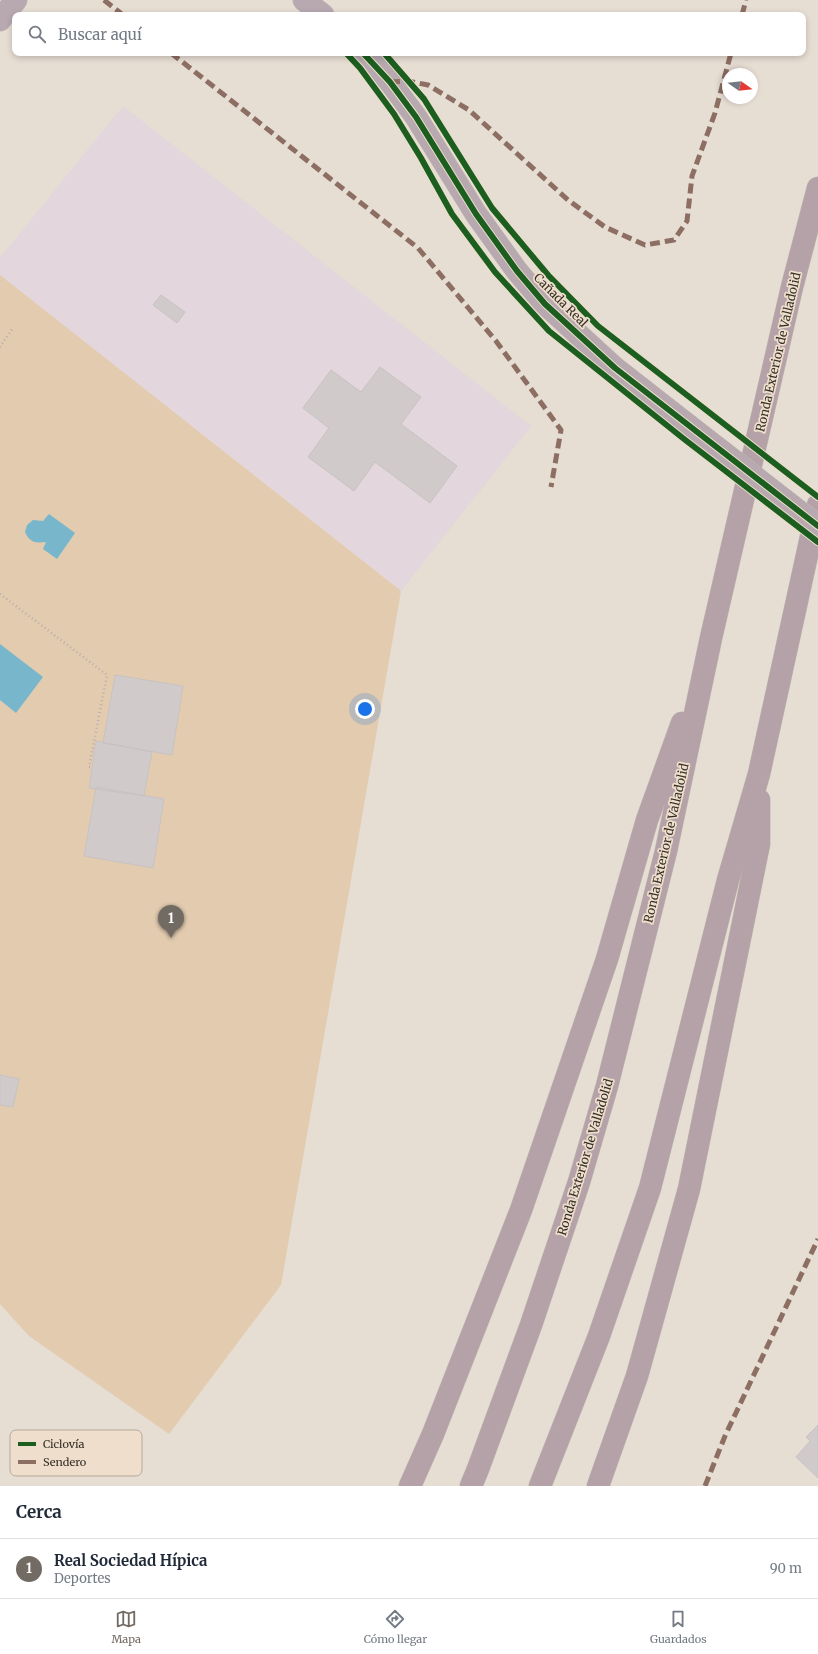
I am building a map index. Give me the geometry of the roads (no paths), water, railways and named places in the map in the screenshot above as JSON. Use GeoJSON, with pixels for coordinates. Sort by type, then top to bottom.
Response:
{"type":"FeatureCollection","features":[{"type":"Feature","properties":{"kind":"highway","name":"Ronda Exterior de Valladolid"},"geometry":{"type":"LineString","coordinates":[[471,1486],[531,1325],[579,1182],[607,1086],[666,851],[711,638],[792,287],[818,188]]}},
{"type":"Feature","properties":{"kind":"highway"},"geometry":{"type":"LineString","coordinates":[[540,1486],[599,1336],[650,1188],[728,880],[759,774],[818,505]]}},
{"type":"Feature","properties":{"kind":"highway"},"geometry":{"type":"LineString","coordinates":[[410,1486],[436,1427],[521,1210],[607,959],[648,820],[711,638]]}},
{"type":"Feature","properties":{"kind":"highway"},"geometry":{"type":"LineString","coordinates":[[598,1486],[637,1376],[688,1189],[759,844],[759,774]]}},
{"type":"Feature","properties":{"kind":"street"},"geometry":{"type":"LineString","coordinates":[[0,20],[16,0]]}},
{"type":"Feature","properties":{"kind":"street"},"geometry":{"type":"LineString","coordinates":[[304,0],[319,12]]}},
{"type":"Feature","properties":{"kind":"street","name":"Cañada Real"},"geometry":{"type":"LineString","coordinates":[[366,56],[390,82],[416,117],[476,214],[517,270],[545,304],[615,368],[818,526]]}},
{"type":"Feature","properties":{"kind":"water"},"geometry":{"type":"Polygon","coordinates":[[[49,514],[75,533],[57,559],[43,549],[46,542],[33,542],[25,532],[27,525],[33,520],[43,521],[49,514]]]}},
{"type":"Feature","properties":{"kind":"water"},"geometry":{"type":"Polygon","coordinates":[[[0,644],[43,677],[16,713],[0,700],[0,644]]]}},
{"type":"Feature","properties":{"kind":"place","name":"Real Sociedad Hípica"},"geometry":{"type":"Point","coordinates":[171,938]}}]}
